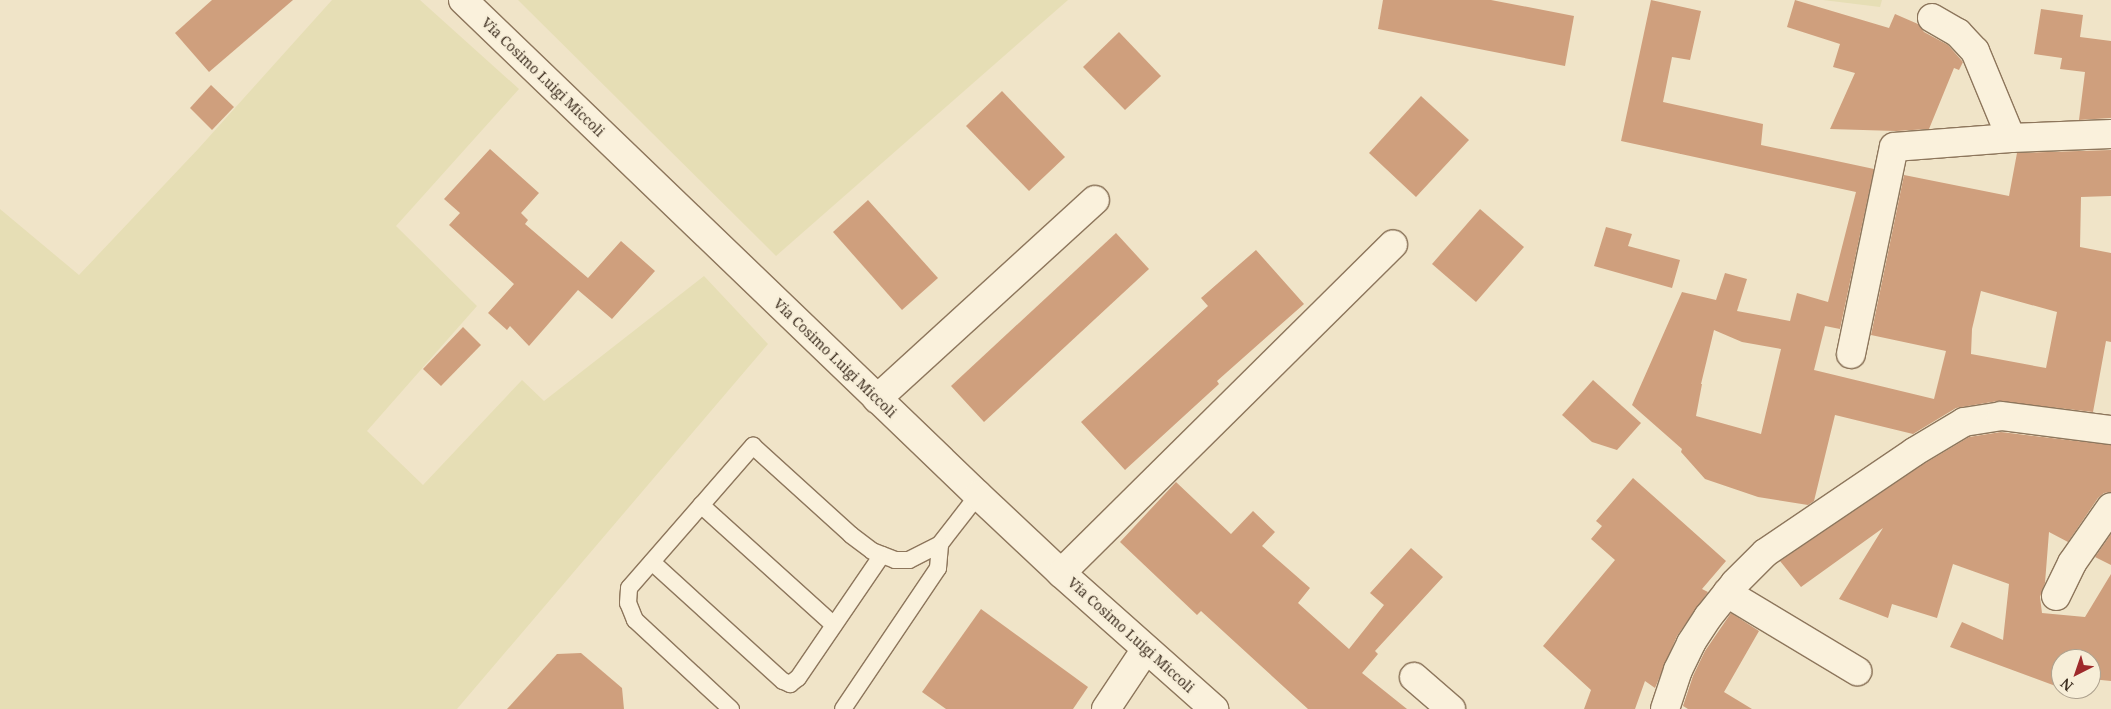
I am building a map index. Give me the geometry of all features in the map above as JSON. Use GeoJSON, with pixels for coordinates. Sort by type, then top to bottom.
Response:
{"type":"FeatureCollection","features":[{"type":"Feature","properties":{"kind":"street","name":"Via Cosimo Luigi Miccoli"},"geometry":{"type":"LineString","coordinates":[[463,0],[978,495],[1061,573],[1214,709]]}},
{"type":"Feature","properties":{"kind":"street"},"geometry":{"type":"LineString","coordinates":[[1932,18],[1958,32],[1975,51],[2011,138]]}},
{"type":"Feature","properties":{"kind":"street"},"geometry":{"type":"LineString","coordinates":[[1851,354],[1894,147],[2011,138],[2111,134]]}},
{"type":"Feature","properties":{"kind":"street"},"geometry":{"type":"LineString","coordinates":[[877,399],[1095,200]]}},
{"type":"Feature","properties":{"kind":"street"},"geometry":{"type":"LineString","coordinates":[[1061,573],[1393,244]]}},
{"type":"Feature","properties":{"kind":"street"},"geometry":{"type":"LineString","coordinates":[[1665,709],[1678,670],[1691,643],[1727,593],[1765,553],[1914,452],[1964,422],[2002,416],[2111,430]]}},
{"type":"Feature","properties":{"kind":"street"},"geometry":{"type":"LineString","coordinates":[[2056,596],[2072,563],[2111,507]]}},
{"type":"Feature","properties":{"kind":"street"},"geometry":{"type":"LineString","coordinates":[[1727,593],[1857,672]]}},
{"type":"Feature","properties":{"kind":"street"},"geometry":{"type":"LineString","coordinates":[[1106,709],[1146,650]]}},
{"type":"Feature","properties":{"kind":"street"},"geometry":{"type":"LineString","coordinates":[[1414,677],[1450,709]]}},
{"type":"Feature","properties":{"kind":"lane"},"geometry":{"type":"LineString","coordinates":[[731,709],[635,620],[628,603],[629,588],[753,446],[851,535],[872,551],[895,560],[910,560],[940,544],[978,495]]}},
{"type":"Feature","properties":{"kind":"lane"},"geometry":{"type":"LineString","coordinates":[[701,506],[834,625]]}},
{"type":"Feature","properties":{"kind":"lane"},"geometry":{"type":"LineString","coordinates":[[843,709],[938,568],[940,544]]}},
{"type":"Feature","properties":{"kind":"lane"},"geometry":{"type":"LineString","coordinates":[[652,562],[783,681],[790,684],[798,678],[882,555]]}},
{"type":"Feature","properties":{"kind":"shaded area"},"geometry":{"type":"Polygon","coordinates":[[[332,0],[420,0],[519,89],[396,226],[477,306],[367,431],[423,485],[522,380],[544,401],[704,276],[768,344],[457,709],[0,709],[0,209],[79,275],[199,148],[332,0]]]}},
{"type":"Feature","properties":{"kind":"shaded area"},"geometry":{"type":"Polygon","coordinates":[[[518,0],[1068,0],[776,256],[518,0]]]}},
{"type":"Feature","properties":{"kind":"shaded area"},"geometry":{"type":"Polygon","coordinates":[[[1823,0],[1882,0],[1880,7],[1823,0]]]}},
{"type":"Feature","properties":{"kind":"building"},"geometry":{"type":"Polygon","coordinates":[[[212,0],[293,0],[209,72],[175,33],[212,0]]]}},
{"type":"Feature","properties":{"kind":"building"},"geometry":{"type":"Polygon","coordinates":[[[1383,0],[1491,0],[1574,16],[1565,66],[1378,29],[1383,0]]]}},
{"type":"Feature","properties":{"kind":"building"},"geometry":{"type":"Polygon","coordinates":[[[1651,0],[1701,11],[1690,60],[1672,57],[1663,102],[1763,124],[1761,145],[1874,169],[1840,329],[1825,326],[1814,370],[1934,399],[1946,351],[1871,335],[1904,175],[2009,196],[2017,153],[2111,150],[2111,196],[2081,197],[2080,247],[2111,253],[2111,342],[2106,341],[2093,412],[1998,401],[1956,408],[1913,434],[1835,415],[1814,501],[1808,505],[1758,497],[1705,479],[1681,452],[1682,449],[1632,405],[1682,292],[1716,300],[1725,273],[1747,279],[1737,311],[1790,321],[1797,293],[1828,302],[1856,192],[1621,141],[1651,0]],[[1981,291],[1972,329],[1971,354],[2046,368],[2057,312],[1981,291]],[[1714,330],[1701,384],[1696,416],[1761,434],[1781,349],[1742,342],[1714,330]]]}},
{"type":"Feature","properties":{"kind":"building"},"geometry":{"type":"Polygon","coordinates":[[[1795,0],[1889,28],[1895,14],[1918,24],[1924,32],[1948,45],[1963,62],[1959,70],[1954,68],[1929,129],[1896,131],[1830,129],[1855,73],[1833,67],[1840,44],[1787,27],[1795,0]]]}},
{"type":"Feature","properties":{"kind":"building"},"geometry":{"type":"Polygon","coordinates":[[[2041,9],[2083,15],[2080,37],[2111,41],[2111,118],[2079,120],[2085,72],[2060,69],[2062,58],[2034,54],[2041,9]]]}},
{"type":"Feature","properties":{"kind":"building"},"geometry":{"type":"Polygon","coordinates":[[[1119,32],[1161,76],[1125,110],[1083,67],[1119,32]]]}},
{"type":"Feature","properties":{"kind":"building"},"geometry":{"type":"Polygon","coordinates":[[[211,85],[234,107],[212,130],[190,108],[211,85]]]}},
{"type":"Feature","properties":{"kind":"building"},"geometry":{"type":"Polygon","coordinates":[[[1002,91],[1065,157],[1029,191],[966,126],[1002,91]]]}},
{"type":"Feature","properties":{"kind":"building"},"geometry":{"type":"Polygon","coordinates":[[[1421,96],[1469,140],[1416,197],[1369,153],[1421,96]]]}},
{"type":"Feature","properties":{"kind":"building"},"geometry":{"type":"Polygon","coordinates":[[[490,149],[539,193],[521,213],[528,220],[525,224],[588,278],[621,241],[655,271],[612,319],[578,290],[529,346],[510,326],[507,330],[488,313],[514,284],[449,225],[460,213],[444,199],[490,149]]]}},
{"type":"Feature","properties":{"kind":"building"},"geometry":{"type":"Polygon","coordinates":[[[868,200],[938,278],[902,310],[833,232],[868,200]]]}},
{"type":"Feature","properties":{"kind":"building"},"geometry":{"type":"Polygon","coordinates":[[[1480,209],[1524,247],[1476,302],[1432,264],[1480,209]]]}},
{"type":"Feature","properties":{"kind":"building"},"geometry":{"type":"Polygon","coordinates":[[[1606,227],[1632,234],[1628,246],[1680,260],[1672,288],[1594,266],[1606,227]]]}},
{"type":"Feature","properties":{"kind":"building"},"geometry":{"type":"Polygon","coordinates":[[[1116,233],[1149,269],[984,422],[951,386],[1116,233]]]}},
{"type":"Feature","properties":{"kind":"building"},"geometry":{"type":"Polygon","coordinates":[[[1256,250],[1304,304],[1217,381],[1219,384],[1125,470],[1081,422],[1208,306],[1201,298],[1256,250]]]}},
{"type":"Feature","properties":{"kind":"building"},"geometry":{"type":"Polygon","coordinates":[[[463,327],[481,345],[441,386],[423,369],[463,327]]]}},
{"type":"Feature","properties":{"kind":"building"},"geometry":{"type":"Polygon","coordinates":[[[1593,380],[1641,423],[1617,450],[1592,442],[1562,415],[1593,380]]]}},
{"type":"Feature","properties":{"kind":"building"},"geometry":{"type":"Polygon","coordinates":[[[2001,432],[2111,445],[2111,492],[2104,493],[2098,498],[2068,542],[2049,532],[2045,583],[2040,597],[2042,613],[2085,617],[2111,574],[2111,681],[2101,680],[2101,649],[2051,649],[2051,684],[1950,647],[1962,622],[2003,640],[2009,584],[1953,564],[1937,618],[1892,604],[1888,618],[1839,599],[1883,528],[1801,587],[1780,561],[1922,465],[1969,437],[2001,432]]]}},
{"type":"Feature","properties":{"kind":"building"},"geometry":{"type":"Polygon","coordinates":[[[1633,478],[1726,561],[1702,589],[1708,592],[1677,636],[1655,688],[1645,681],[1635,709],[1584,709],[1591,690],[1543,646],[1615,560],[1591,539],[1602,526],[1596,521],[1633,478]]]}},
{"type":"Feature","properties":{"kind":"building"},"geometry":{"type":"Polygon","coordinates":[[[1176,482],[1231,534],[1253,511],[1275,532],[1262,546],[1310,588],[1298,603],[1349,649],[1384,605],[1370,593],[1411,548],[1443,577],[1375,651],[1378,654],[1362,673],[1407,709],[1308,709],[1201,611],[1197,615],[1120,542],[1176,482]]]}},
{"type":"Feature","properties":{"kind":"building"},"geometry":{"type":"Polygon","coordinates":[[[2111,534],[2111,565],[2095,557],[2111,534]]]}},
{"type":"Feature","properties":{"kind":"building"},"geometry":{"type":"Polygon","coordinates":[[[981,609],[1088,687],[1073,709],[946,709],[922,692],[981,609]]]}},
{"type":"Feature","properties":{"kind":"building"},"geometry":{"type":"Polygon","coordinates":[[[1731,613],[1759,631],[1724,692],[1752,709],[1688,709],[1683,706],[1693,676],[1705,651],[1731,613]]]}},
{"type":"Feature","properties":{"kind":"building"},"geometry":{"type":"Polygon","coordinates":[[[581,653],[622,688],[624,709],[507,709],[557,654],[581,653]]]}}]}
